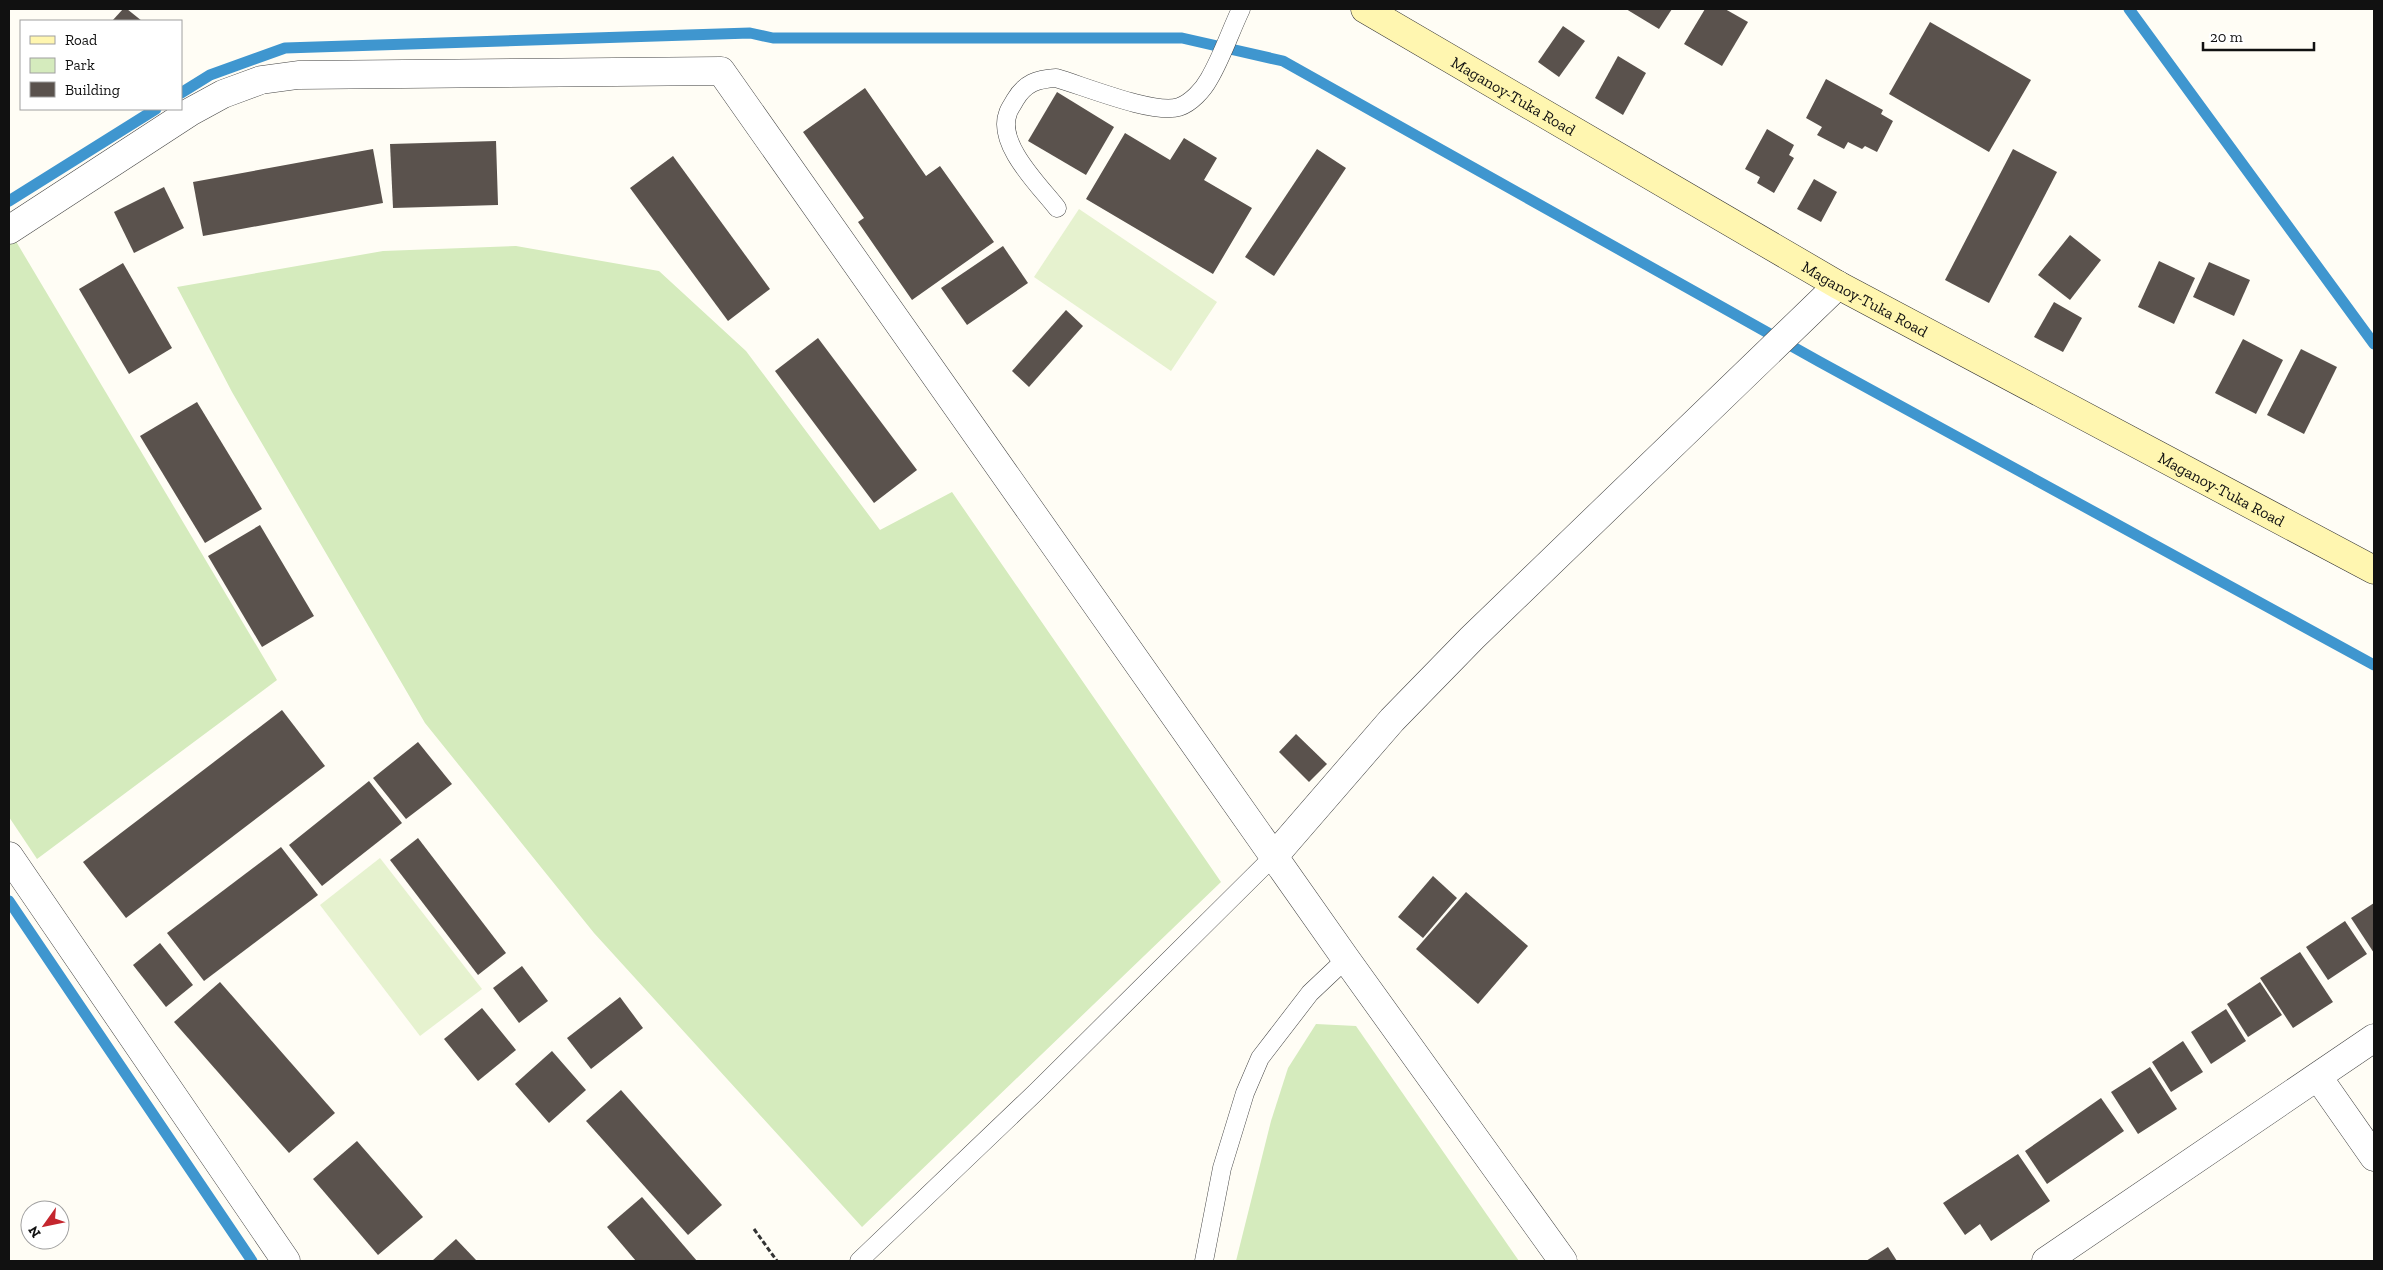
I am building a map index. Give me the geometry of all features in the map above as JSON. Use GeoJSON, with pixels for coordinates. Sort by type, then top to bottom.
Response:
{"type":"FeatureCollection","features":[{"type":"Feature","properties":{"kind":"main road","name":"Maganoy-Tuka Road"},"geometry":{"type":"LineString","coordinates":[[1365,9],[1838,285],[2374,570]]}},
{"type":"Feature","properties":{"kind":"street"},"geometry":{"type":"LineString","coordinates":[[9,230],[190,112],[223,94],[261,80],[298,75],[721,71],[1275,855],[1346,959],[1563,1261]]}},
{"type":"Feature","properties":{"kind":"street"},"geometry":{"type":"LineString","coordinates":[[1275,855],[1392,720],[1472,638],[1838,285]]}},
{"type":"Feature","properties":{"kind":"street"},"geometry":{"type":"LineString","coordinates":[[9,856],[286,1261]]}},
{"type":"Feature","properties":{"kind":"street"},"geometry":{"type":"LineString","coordinates":[[2046,1261],[2374,1038]]}},
{"type":"Feature","properties":{"kind":"street"},"geometry":{"type":"LineString","coordinates":[[2318,1076],[2374,1157]]}},
{"type":"Feature","properties":{"kind":"lane"},"geometry":{"type":"LineString","coordinates":[[1058,208],[1013,152],[1008,139],[1007,114],[1020,90],[1042,79],[1056,78],[1150,107],[1167,109],[1180,107],[1200,91],[1209,79],[1241,9]]}},
{"type":"Feature","properties":{"kind":"lane"},"geometry":{"type":"LineString","coordinates":[[859,1261],[1043,1085],[1275,855]]}},
{"type":"Feature","properties":{"kind":"lane"},"geometry":{"type":"LineString","coordinates":[[1204,1261],[1222,1168],[1245,1093],[1260,1058],[1310,993],[1346,959]]}},
{"type":"Feature","properties":{"kind":"path"},"geometry":{"type":"LineString","coordinates":[[754,1229],[778,1261]]}},
{"type":"Feature","properties":{"kind":"green space"},"geometry":{"type":"Polygon","coordinates":[[[1079,209],[1217,302],[1171,371],[1034,277],[1079,209]]]}},
{"type":"Feature","properties":{"kind":"green space"},"geometry":{"type":"Polygon","coordinates":[[[14,238],[277,680],[37,859],[9,817],[9,242],[14,238]]]}},
{"type":"Feature","properties":{"kind":"green space"},"geometry":{"type":"Polygon","coordinates":[[[516,246],[659,271],[746,351],[880,530],[952,492],[1221,882],[862,1227],[594,933],[425,723],[232,392],[177,287],[383,251],[516,246]]]}},
{"type":"Feature","properties":{"kind":"green space"},"geometry":{"type":"Polygon","coordinates":[[[380,858],[482,989],[420,1036],[320,905],[380,858]]]}},
{"type":"Feature","properties":{"kind":"green space"},"geometry":{"type":"Polygon","coordinates":[[[1316,1024],[1356,1026],[1519,1261],[1236,1261],[1271,1121],[1288,1068],[1316,1024]]]}},
{"type":"Feature","properties":{"kind":"building"},"geometry":{"type":"Polygon","coordinates":[[[123,9],[127,9],[141,20],[113,20],[123,9]]]}},
{"type":"Feature","properties":{"kind":"building"},"geometry":{"type":"Polygon","coordinates":[[[1626,9],[1672,9],[1659,29],[1626,9]]]}},
{"type":"Feature","properties":{"kind":"building"},"geometry":{"type":"Polygon","coordinates":[[[1705,9],[1725,9],[1748,22],[1722,66],[1684,44],[1705,9]]]}},
{"type":"Feature","properties":{"kind":"building"},"geometry":{"type":"Polygon","coordinates":[[[1930,22],[2031,80],[1989,152],[1889,94],[1930,22]]]}},
{"type":"Feature","properties":{"kind":"building"},"geometry":{"type":"Polygon","coordinates":[[[1563,26],[1585,41],[1559,77],[1538,62],[1563,26]]]}},
{"type":"Feature","properties":{"kind":"building"},"geometry":{"type":"Polygon","coordinates":[[[1618,56],[1646,73],[1623,115],[1595,98],[1618,56]]]}},
{"type":"Feature","properties":{"kind":"building"},"geometry":{"type":"Polygon","coordinates":[[[1826,79],[1883,110],[1881,114],[1893,121],[1877,152],[1865,146],[1862,149],[1848,142],[1844,149],[1817,135],[1822,127],[1806,118],[1826,79]]]}},
{"type":"Feature","properties":{"kind":"building"},"geometry":{"type":"Polygon","coordinates":[[[865,88],[926,176],[940,166],[994,242],[912,300],[858,222],[864,218],[803,132],[865,88]]]}},
{"type":"Feature","properties":{"kind":"building"},"geometry":{"type":"Polygon","coordinates":[[[1057,92],[1114,127],[1086,175],[1028,141],[1057,92]]]}},
{"type":"Feature","properties":{"kind":"building"},"geometry":{"type":"Polygon","coordinates":[[[1767,129],[1794,145],[1789,155],[1794,158],[1774,193],[1757,183],[1760,177],[1745,169],[1767,129]]]}},
{"type":"Feature","properties":{"kind":"building"},"geometry":{"type":"Polygon","coordinates":[[[1125,133],[1170,160],[1184,138],[1217,158],[1204,180],[1252,208],[1213,274],[1086,199],[1125,133]]]}},
{"type":"Feature","properties":{"kind":"building"},"geometry":{"type":"Polygon","coordinates":[[[496,141],[498,205],[393,208],[390,144],[496,141]]]}},
{"type":"Feature","properties":{"kind":"building"},"geometry":{"type":"Polygon","coordinates":[[[373,149],[383,203],[203,236],[193,182],[373,149]]]}},
{"type":"Feature","properties":{"kind":"building"},"geometry":{"type":"Polygon","coordinates":[[[1317,149],[1346,168],[1274,276],[1245,257],[1317,149]]]}},
{"type":"Feature","properties":{"kind":"building"},"geometry":{"type":"Polygon","coordinates":[[[2013,149],[2057,172],[1989,303],[1945,280],[2013,149]]]}},
{"type":"Feature","properties":{"kind":"building"},"geometry":{"type":"Polygon","coordinates":[[[673,156],[770,289],[728,321],[630,188],[673,156]]]}},
{"type":"Feature","properties":{"kind":"building"},"geometry":{"type":"Polygon","coordinates":[[[1814,179],[1837,192],[1821,222],[1797,209],[1814,179]]]}},
{"type":"Feature","properties":{"kind":"building"},"geometry":{"type":"Polygon","coordinates":[[[164,187],[184,228],[134,253],[114,212],[164,187]]]}},
{"type":"Feature","properties":{"kind":"building"},"geometry":{"type":"Polygon","coordinates":[[[2070,235],[2101,260],[2070,300],[2038,275],[2070,235]]]}},
{"type":"Feature","properties":{"kind":"building"},"geometry":{"type":"Polygon","coordinates":[[[1003,246],[1028,283],[967,325],[941,288],[1003,246]]]}},
{"type":"Feature","properties":{"kind":"building"},"geometry":{"type":"Polygon","coordinates":[[[2159,261],[2195,278],[2174,324],[2138,307],[2159,261]]]}},
{"type":"Feature","properties":{"kind":"building"},"geometry":{"type":"Polygon","coordinates":[[[2209,262],[2250,280],[2234,316],[2193,297],[2209,262]]]}},
{"type":"Feature","properties":{"kind":"building"},"geometry":{"type":"Polygon","coordinates":[[[123,263],[172,348],[129,374],[79,289],[123,263]]]}},
{"type":"Feature","properties":{"kind":"building"},"geometry":{"type":"Polygon","coordinates":[[[2054,302],[2082,318],[2063,352],[2034,337],[2054,302]]]}},
{"type":"Feature","properties":{"kind":"building"},"geometry":{"type":"Polygon","coordinates":[[[1066,310],[1083,326],[1029,387],[1012,371],[1066,310]]]}},
{"type":"Feature","properties":{"kind":"building"},"geometry":{"type":"Polygon","coordinates":[[[818,338],[917,470],[874,503],[775,371],[818,338]]]}},
{"type":"Feature","properties":{"kind":"building"},"geometry":{"type":"Polygon","coordinates":[[[2243,339],[2283,360],[2256,414],[2215,393],[2243,339]]]}},
{"type":"Feature","properties":{"kind":"building"},"geometry":{"type":"Polygon","coordinates":[[[2301,349],[2337,367],[2304,434],[2267,415],[2301,349]]]}},
{"type":"Feature","properties":{"kind":"building"},"geometry":{"type":"Polygon","coordinates":[[[197,402],[262,509],[205,543],[140,436],[197,402]]]}},
{"type":"Feature","properties":{"kind":"building"},"geometry":{"type":"Polygon","coordinates":[[[260,525],[314,616],[262,647],[208,556],[260,525]]]}},
{"type":"Feature","properties":{"kind":"building"},"geometry":{"type":"Polygon","coordinates":[[[282,710],[325,766],[126,918],[83,862],[282,710]]]}},
{"type":"Feature","properties":{"kind":"building"},"geometry":{"type":"Polygon","coordinates":[[[1296,734],[1327,764],[1309,782],[1279,752],[1296,734]]]}},
{"type":"Feature","properties":{"kind":"building"},"geometry":{"type":"Polygon","coordinates":[[[418,742],[452,784],[406,819],[373,778],[418,742]]]}},
{"type":"Feature","properties":{"kind":"building"},"geometry":{"type":"Polygon","coordinates":[[[369,781],[402,823],[322,886],[289,845],[369,781]]]}},
{"type":"Feature","properties":{"kind":"building"},"geometry":{"type":"Polygon","coordinates":[[[418,838],[506,953],[478,975],[390,860],[418,838]]]}},
{"type":"Feature","properties":{"kind":"building"},"geometry":{"type":"Polygon","coordinates":[[[281,847],[318,895],[204,981],[167,933],[281,847]]]}},
{"type":"Feature","properties":{"kind":"building"},"geometry":{"type":"Polygon","coordinates":[[[1433,876],[1457,898],[1423,938],[1398,917],[1433,876]]]}},
{"type":"Feature","properties":{"kind":"building"},"geometry":{"type":"Polygon","coordinates":[[[1466,892],[1528,946],[1478,1004],[1416,949],[1466,892]]]}},
{"type":"Feature","properties":{"kind":"building"},"geometry":{"type":"Polygon","coordinates":[[[2374,903],[2374,953],[2351,918],[2374,903]]]}},
{"type":"Feature","properties":{"kind":"building"},"geometry":{"type":"Polygon","coordinates":[[[2345,921],[2367,954],[2328,980],[2306,947],[2345,921]]]}},
{"type":"Feature","properties":{"kind":"building"},"geometry":{"type":"Polygon","coordinates":[[[160,943],[193,985],[166,1007],[133,965],[160,943]]]}},
{"type":"Feature","properties":{"kind":"building"},"geometry":{"type":"Polygon","coordinates":[[[2300,952],[2333,1002],[2293,1028],[2260,978],[2300,952]]]}},
{"type":"Feature","properties":{"kind":"building"},"geometry":{"type":"Polygon","coordinates":[[[522,966],[548,1001],[519,1023],[493,988],[522,966]]]}},
{"type":"Feature","properties":{"kind":"building"},"geometry":{"type":"Polygon","coordinates":[[[220,982],[335,1113],[289,1153],[174,1022],[220,982]]]}},
{"type":"Feature","properties":{"kind":"building"},"geometry":{"type":"Polygon","coordinates":[[[2260,982],[2282,1015],[2248,1037],[2227,1004],[2260,982]]]}},
{"type":"Feature","properties":{"kind":"building"},"geometry":{"type":"Polygon","coordinates":[[[620,997],[643,1028],[591,1069],[567,1038],[620,997]]]}},
{"type":"Feature","properties":{"kind":"building"},"geometry":{"type":"Polygon","coordinates":[[[482,1008],[516,1050],[478,1081],[444,1039],[482,1008]]]}},
{"type":"Feature","properties":{"kind":"building"},"geometry":{"type":"Polygon","coordinates":[[[2226,1009],[2246,1041],[2211,1064],[2191,1032],[2226,1009]]]}},
{"type":"Feature","properties":{"kind":"building"},"geometry":{"type":"Polygon","coordinates":[[[2183,1041],[2203,1072],[2171,1092],[2152,1062],[2183,1041]]]}},
{"type":"Feature","properties":{"kind":"building"},"geometry":{"type":"Polygon","coordinates":[[[552,1051],[586,1090],[549,1123],[515,1084],[552,1051]]]}},
{"type":"Feature","properties":{"kind":"building"},"geometry":{"type":"Polygon","coordinates":[[[2150,1067],[2177,1109],[2138,1134],[2111,1092],[2150,1067]]]}},
{"type":"Feature","properties":{"kind":"building"},"geometry":{"type":"Polygon","coordinates":[[[621,1090],[722,1205],[688,1235],[586,1121],[621,1090]]]}},
{"type":"Feature","properties":{"kind":"building"},"geometry":{"type":"Polygon","coordinates":[[[2101,1098],[2124,1131],[2047,1184],[2025,1151],[2101,1098]]]}},
{"type":"Feature","properties":{"kind":"building"},"geometry":{"type":"Polygon","coordinates":[[[357,1141],[423,1217],[378,1255],[313,1179],[357,1141]]]}},
{"type":"Feature","properties":{"kind":"building"},"geometry":{"type":"Polygon","coordinates":[[[2018,1154],[2050,1201],[1991,1241],[1980,1224],[1965,1235],[1943,1203],[2018,1154]]]}},
{"type":"Feature","properties":{"kind":"building"},"geometry":{"type":"Polygon","coordinates":[[[642,1197],[697,1261],[636,1261],[607,1227],[642,1197]]]}},
{"type":"Feature","properties":{"kind":"building"},"geometry":{"type":"Polygon","coordinates":[[[456,1239],[477,1261],[432,1261],[456,1239]]]}},
{"type":"Feature","properties":{"kind":"building"},"geometry":{"type":"Polygon","coordinates":[[[1888,1247],[1897,1261],[1866,1261],[1888,1247]]]}},
{"type":"Feature","properties":{"kind":"waterway"},"geometry":{"type":"LineString","coordinates":[[2129,9],[2374,344]]}},
{"type":"Feature","properties":{"kind":"waterway"},"geometry":{"type":"LineString","coordinates":[[182,92],[210,75],[285,48],[750,33],[773,38],[1182,38],[1283,61],[1820,362],[2374,665]]}},
{"type":"Feature","properties":{"kind":"waterway"},"geometry":{"type":"LineString","coordinates":[[9,201],[154,110]]}},
{"type":"Feature","properties":{"kind":"waterway"},"geometry":{"type":"LineString","coordinates":[[9,901],[252,1261]]}}]}
